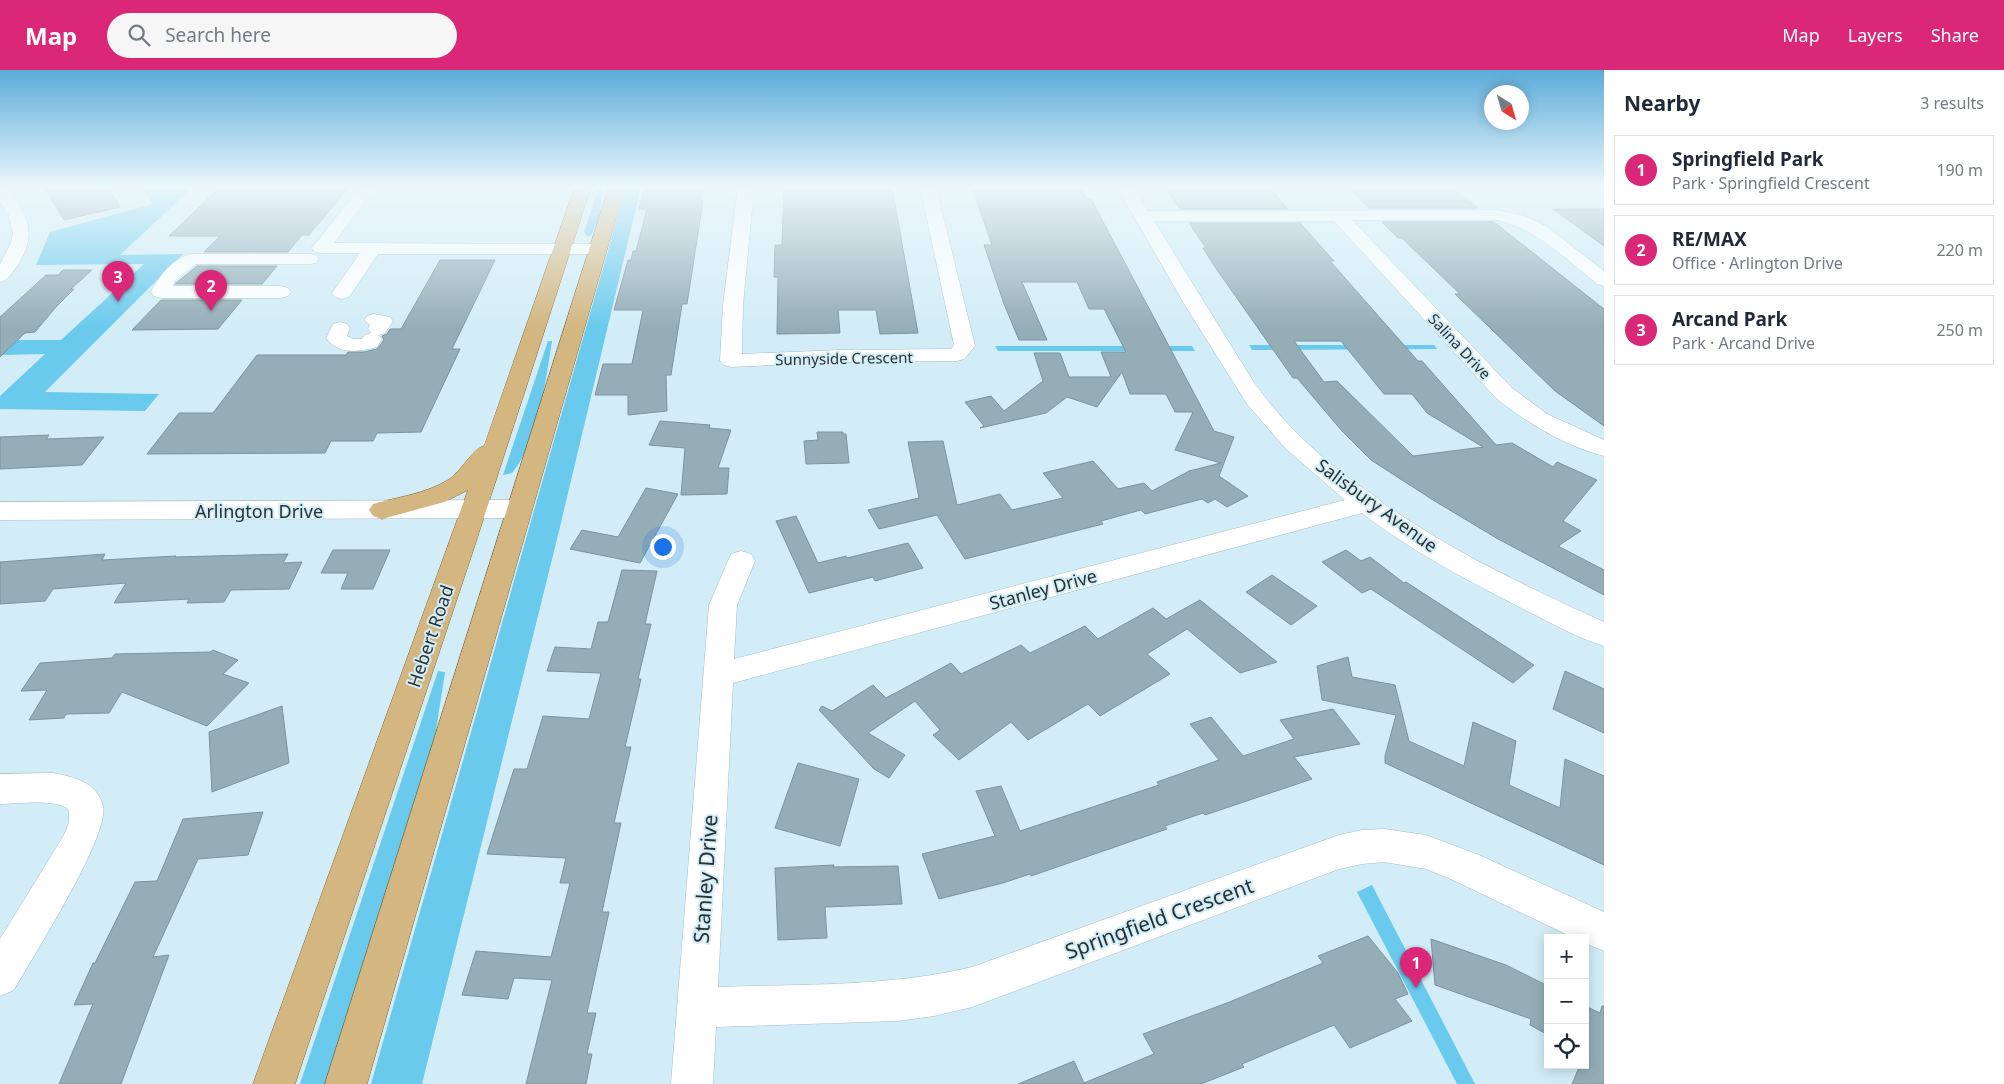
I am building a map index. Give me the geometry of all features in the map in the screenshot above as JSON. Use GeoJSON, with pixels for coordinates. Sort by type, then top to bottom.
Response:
{"type":"FeatureCollection","features":[{"type":"Feature","properties":{"kind":"main road","name":"Hebert Road"},"geometry":{"type":"LineString","coordinates":[[274,1084],[474,510],[566,234]]}},
{"type":"Feature","properties":{"kind":"main road"},"geometry":{"type":"LineString","coordinates":[[346,1084],[518,509],[602,234]]}},
{"type":"Feature","properties":{"kind":"main road"},"geometry":{"type":"LineString","coordinates":[[382,510],[440,494],[453,488],[473,471],[497,438]]}},
{"type":"Feature","properties":{"kind":"street"},"geometry":{"type":"LineString","coordinates":[[0,276],[16,254],[22,234]]}},
{"type":"Feature","properties":{"kind":"street"},"geometry":{"type":"LineString","coordinates":[[331,234],[320,248],[598,249]]}},
{"type":"Feature","properties":{"kind":"street","name":"Sunnyside Crescent"},"geometry":{"type":"LineString","coordinates":[[741,234],[733,306],[731,361],[841,356],[957,355],[965,346],[939,234]]}},
{"type":"Feature","properties":{"kind":"street","name":"Salisbury Avenue"},"geometry":{"type":"LineString","coordinates":[[1152,234],[1189,299],[1243,383],[1260,405],[1305,452],[1368,503],[1442,552],[1497,583],[1604,635]]}},
{"type":"Feature","properties":{"kind":"street","name":"Salina Drive"},"geometry":{"type":"LineString","coordinates":[[1356,234],[1509,397],[1525,410],[1554,427],[1604,449]]}},
{"type":"Feature","properties":{"kind":"street"},"geometry":{"type":"LineString","coordinates":[[1546,234],[1604,280]]}},
{"type":"Feature","properties":{"kind":"street"},"geometry":{"type":"LineString","coordinates":[[342,293],[372,249]]}},
{"type":"Feature","properties":{"kind":"street"},"geometry":{"type":"LineString","coordinates":[[281,292],[161,292],[166,280],[190,259],[310,259]]}},
{"type":"Feature","properties":{"kind":"street"},"geometry":{"type":"LineString","coordinates":[[340,328],[336,338],[344,344],[362,345],[370,343],[375,330]]}},
{"type":"Feature","properties":{"kind":"street","name":"Stanley Drive"},"geometry":{"type":"LineString","coordinates":[[719,675],[1368,503]]}},
{"type":"Feature","properties":{"kind":"street","name":"Arlington Drive"},"geometry":{"type":"LineString","coordinates":[[0,511],[518,509]]}},
{"type":"Feature","properties":{"kind":"street","name":"Stanley Drive"},"geometry":{"type":"LineString","coordinates":[[692,1084],[723,604],[741,561]]}},
{"type":"Feature","properties":{"kind":"street"},"geometry":{"type":"LineString","coordinates":[[0,789],[70,790],[80,795],[88,812],[84,832],[78,844],[0,976]]}},
{"type":"Feature","properties":{"kind":"street","name":"Springfield Crescent"},"geometry":{"type":"LineString","coordinates":[[697,1008],[897,1001],[944,994],[972,987],[1339,852],[1372,846],[1395,846],[1444,857],[1604,932]]}},
{"type":"Feature","properties":{"kind":"shaded area"},"geometry":{"type":"Polygon","coordinates":[[[49,234],[142,234],[120,255],[183,254],[45,392],[159,394],[145,411],[0,409],[0,396],[45,354],[0,355],[0,340],[61,340],[144,264],[36,265],[49,234]]]}},
{"type":"Feature","properties":{"kind":"shaded area"},"geometry":{"type":"Polygon","coordinates":[[[613,234],[630,234],[559,531],[422,1084],[371,1084],[613,234]]]}},
{"type":"Feature","properties":{"kind":"shaded area"},"geometry":{"type":"Polygon","coordinates":[[[548,341],[552,341],[544,392],[534,428],[521,460],[512,473],[503,475],[548,341]]]}},
{"type":"Feature","properties":{"kind":"shaded area"},"geometry":{"type":"Polygon","coordinates":[[[1249,345],[1434,345],[1437,349],[1252,350],[1249,345]]]}},
{"type":"Feature","properties":{"kind":"shaded area"},"geometry":{"type":"Polygon","coordinates":[[[995,346],[1192,346],[1195,351],[998,351],[995,346]]]}},
{"type":"Feature","properties":{"kind":"shaded area"},"geometry":{"type":"Polygon","coordinates":[[[438,671],[445,672],[435,737],[327,1084],[300,1084],[438,671]]]}},
{"type":"Feature","properties":{"kind":"shaded area"},"geometry":{"type":"Polygon","coordinates":[[[1372,885],[1475,1084],[1457,1084],[1357,892],[1372,885]]]}},
{"type":"Feature","properties":{"kind":"building"},"geometry":{"type":"Polygon","coordinates":[[[171,234],[310,234],[302,235],[288,252],[204,252],[220,236],[169,236],[171,234]]]}},
{"type":"Feature","properties":{"kind":"building"},"geometry":{"type":"Polygon","coordinates":[[[640,234],[698,234],[687,304],[682,304],[671,375],[666,375],[667,411],[628,415],[628,395],[595,395],[603,364],[632,364],[643,310],[614,310],[628,260],[631,260],[633,251],[636,251],[640,234]]]}},
{"type":"Feature","properties":{"kind":"building"},"geometry":{"type":"Polygon","coordinates":[[[782,234],[900,234],[918,333],[880,334],[876,310],[838,310],[840,333],[777,334],[778,277],[774,277],[775,245],[782,245],[782,234]]]}},
{"type":"Feature","properties":{"kind":"building"},"geometry":{"type":"Polygon","coordinates":[[[988,234],[1110,234],[1214,431],[1234,437],[1219,476],[1248,496],[1227,507],[1215,499],[1208,503],[1202,499],[1145,514],[1141,510],[1101,521],[1103,524],[965,559],[937,515],[879,529],[868,510],[919,498],[908,442],[943,441],[957,505],[1000,494],[1012,510],[1063,498],[1043,473],[1093,461],[1118,489],[1144,483],[1152,491],[1189,471],[1221,463],[1175,450],[1193,412],[1175,412],[1166,394],[1130,394],[1122,372],[1097,407],[1067,397],[1046,413],[980,428],[984,426],[965,402],[991,396],[1004,411],[1043,381],[1034,353],[1060,353],[1069,377],[1111,377],[1101,352],[1126,352],[1104,309],[1089,309],[1077,282],[1022,282],[1047,340],[1019,340],[1004,304],[984,245],[992,245],[988,234]]]}},
{"type":"Feature","properties":{"kind":"building"},"geometry":{"type":"Polygon","coordinates":[[[1197,234],[1310,234],[1334,261],[1330,261],[1418,361],[1422,361],[1496,445],[1512,443],[1553,467],[1557,462],[1597,480],[1563,521],[1581,531],[1558,546],[1604,570],[1604,595],[1498,539],[1371,460],[1342,431],[1297,378],[1293,378],[1203,248],[1206,248],[1197,234]],[[1294,341],[1324,382],[1337,381],[1413,456],[1483,447],[1427,413],[1412,394],[1384,394],[1341,341],[1294,341]]]}},
{"type":"Feature","properties":{"kind":"building"},"geometry":{"type":"Polygon","coordinates":[[[1394,234],[1510,234],[1604,309],[1604,426],[1555,391],[1455,294],[1460,294],[1402,238],[1398,238],[1394,234]]]}},
{"type":"Feature","properties":{"kind":"building"},"geometry":{"type":"Polygon","coordinates":[[[1588,234],[1604,234],[1604,246],[1588,234]]]}},
{"type":"Feature","properties":{"kind":"building"},"geometry":{"type":"Polygon","coordinates":[[[440,260],[495,260],[452,349],[460,349],[421,432],[377,433],[373,441],[331,441],[325,453],[147,454],[179,413],[213,413],[257,355],[346,355],[348,352],[364,352],[377,349],[384,340],[382,336],[387,334],[390,329],[401,329],[440,260]]]}},
{"type":"Feature","properties":{"kind":"building"},"geometry":{"type":"Polygon","coordinates":[[[197,266],[277,266],[262,284],[175,284],[197,266]]]}},
{"type":"Feature","properties":{"kind":"building"},"geometry":{"type":"Polygon","coordinates":[[[63,270],[92,270],[71,289],[74,289],[35,332],[25,333],[0,357],[0,317],[46,275],[58,275],[63,270]]]}},
{"type":"Feature","properties":{"kind":"building"},"geometry":{"type":"Polygon","coordinates":[[[161,300],[242,300],[218,329],[132,330],[161,300]]]}},
{"type":"Feature","properties":{"kind":"building"},"geometry":{"type":"Polygon","coordinates":[[[660,421],[710,425],[709,428],[731,430],[718,468],[729,468],[727,494],[681,495],[685,448],[649,445],[660,421]]]}},
{"type":"Feature","properties":{"kind":"building"},"geometry":{"type":"Polygon","coordinates":[[[817,432],[843,432],[843,434],[846,434],[849,463],[806,464],[804,441],[818,440],[817,432]]]}},
{"type":"Feature","properties":{"kind":"building"},"geometry":{"type":"Polygon","coordinates":[[[49,435],[46,439],[104,437],[82,465],[0,469],[0,437],[49,435]]]}},
{"type":"Feature","properties":{"kind":"building"},"geometry":{"type":"Polygon","coordinates":[[[646,488],[678,494],[640,563],[570,549],[582,530],[618,537],[646,488]]]}},
{"type":"Feature","properties":{"kind":"building"},"geometry":{"type":"Polygon","coordinates":[[[796,516],[818,563],[908,543],[923,568],[875,581],[873,577],[809,593],[776,521],[796,516]]]}},
{"type":"Feature","properties":{"kind":"building"},"geometry":{"type":"Polygon","coordinates":[[[333,550],[390,550],[373,589],[341,589],[348,573],[321,573],[333,550]]]}},
{"type":"Feature","properties":{"kind":"building"},"geometry":{"type":"Polygon","coordinates":[[[1346,550],[1361,561],[1370,557],[1404,583],[1406,582],[1534,665],[1513,683],[1371,589],[1362,593],[1322,562],[1346,550]]]}},
{"type":"Feature","properties":{"kind":"building"},"geometry":{"type":"Polygon","coordinates":[[[105,554],[102,560],[176,556],[288,554],[283,563],[302,562],[289,589],[231,590],[224,602],[187,603],[189,599],[114,603],[126,583],[53,589],[45,601],[0,604],[0,562],[105,554]]]}},
{"type":"Feature","properties":{"kind":"building"},"geometry":{"type":"Polygon","coordinates":[[[622,570],[657,571],[645,624],[651,624],[638,679],[641,679],[625,747],[631,747],[614,823],[621,823],[602,912],[609,912],[587,1013],[596,1013],[587,1054],[592,1054],[586,1084],[526,1084],[552,980],[514,978],[508,999],[462,995],[476,951],[551,957],[570,883],[560,883],[566,858],[487,854],[514,769],[527,769],[543,716],[589,719],[601,673],[547,671],[555,647],[591,649],[598,622],[608,622],[622,570]]]}},
{"type":"Feature","properties":{"kind":"building"},"geometry":{"type":"Polygon","coordinates":[[[1272,575],[1317,606],[1291,625],[1246,592],[1272,575]]]}},
{"type":"Feature","properties":{"kind":"building"},"geometry":{"type":"Polygon","coordinates":[[[1200,600],[1277,662],[1240,673],[1187,629],[1147,654],[1170,674],[1100,716],[1088,704],[1028,740],[1011,722],[959,760],[933,735],[940,730],[915,701],[868,733],[905,755],[889,778],[874,769],[819,710],[822,706],[832,711],[873,685],[886,698],[951,663],[961,674],[1021,645],[1030,653],[1085,626],[1098,639],[1153,608],[1166,619],[1200,600]]]}},
{"type":"Feature","properties":{"kind":"building"},"geometry":{"type":"Polygon","coordinates":[[[213,650],[238,660],[223,674],[249,683],[207,726],[122,692],[109,713],[66,714],[64,718],[29,720],[47,690],[21,691],[40,663],[112,658],[115,654],[210,652],[213,650]]]}},
{"type":"Feature","properties":{"kind":"building"},"geometry":{"type":"Polygon","coordinates":[[[1348,657],[1352,677],[1395,685],[1409,741],[1464,766],[1473,722],[1516,741],[1509,785],[1560,808],[1565,759],[1604,776],[1604,865],[1385,763],[1385,756],[1396,715],[1322,700],[1317,666],[1348,657]]]}},
{"type":"Feature","properties":{"kind":"building"},"geometry":{"type":"Polygon","coordinates":[[[1565,671],[1604,689],[1604,733],[1553,709],[1565,671]]]}},
{"type":"Feature","properties":{"kind":"building"},"geometry":{"type":"Polygon","coordinates":[[[282,706],[289,763],[212,792],[209,732],[282,706]]]}},
{"type":"Feature","properties":{"kind":"building"},"geometry":{"type":"Polygon","coordinates":[[[1333,709],[1360,744],[1294,757],[1312,779],[1205,815],[1203,813],[1165,826],[1167,829],[1031,876],[1030,874],[1003,883],[939,899],[922,854],[995,836],[976,791],[1001,786],[1020,831],[1159,785],[1157,782],[1219,760],[1190,724],[1211,717],[1243,756],[1294,739],[1280,720],[1333,709]]]}},
{"type":"Feature","properties":{"kind":"building"},"geometry":{"type":"Polygon","coordinates":[[[798,763],[859,779],[840,846],[775,828],[798,763]]]}},
{"type":"Feature","properties":{"kind":"building"},"geometry":{"type":"Polygon","coordinates":[[[263,812],[248,855],[198,859],[153,957],[169,955],[121,1084],[59,1084],[93,1004],[74,1005],[93,963],[95,963],[135,882],[157,881],[183,819],[263,812]]]}},
{"type":"Feature","properties":{"kind":"building"},"geometry":{"type":"Polygon","coordinates":[[[834,865],[833,867],[898,866],[902,904],[825,907],[827,938],[778,940],[775,868],[834,865]]]}},
{"type":"Feature","properties":{"kind":"building"},"geometry":{"type":"Polygon","coordinates":[[[1368,936],[1398,973],[1408,994],[1395,999],[1412,1021],[1350,1048],[1334,1025],[1242,1064],[1244,1067],[1201,1084],[1018,1084],[1074,1061],[1084,1083],[1154,1054],[1143,1034],[1227,1003],[1323,963],[1318,956],[1368,936]]]}},
{"type":"Feature","properties":{"kind":"building"},"geometry":{"type":"Polygon","coordinates":[[[1431,939],[1506,965],[1544,984],[1544,1033],[1530,1025],[1531,1019],[1435,985],[1431,939]]]}},
{"type":"Feature","properties":{"kind":"building"},"geometry":{"type":"Polygon","coordinates":[[[1602,1006],[1604,1006],[1604,1084],[1572,1084],[1578,1069],[1589,1069],[1589,1008],[1600,1013],[1602,1006]]]}},
{"type":"Feature","properties":{"kind":"place","name":"Arcand Park"},"geometry":{"type":"Point","coordinates":[118,302]}},
{"type":"Feature","properties":{"kind":"place","name":"RE/MAX"},"geometry":{"type":"Point","coordinates":[211,311]}},
{"type":"Feature","properties":{"kind":"place","name":"Springfield Park"},"geometry":{"type":"Point","coordinates":[1416,988]}}]}
